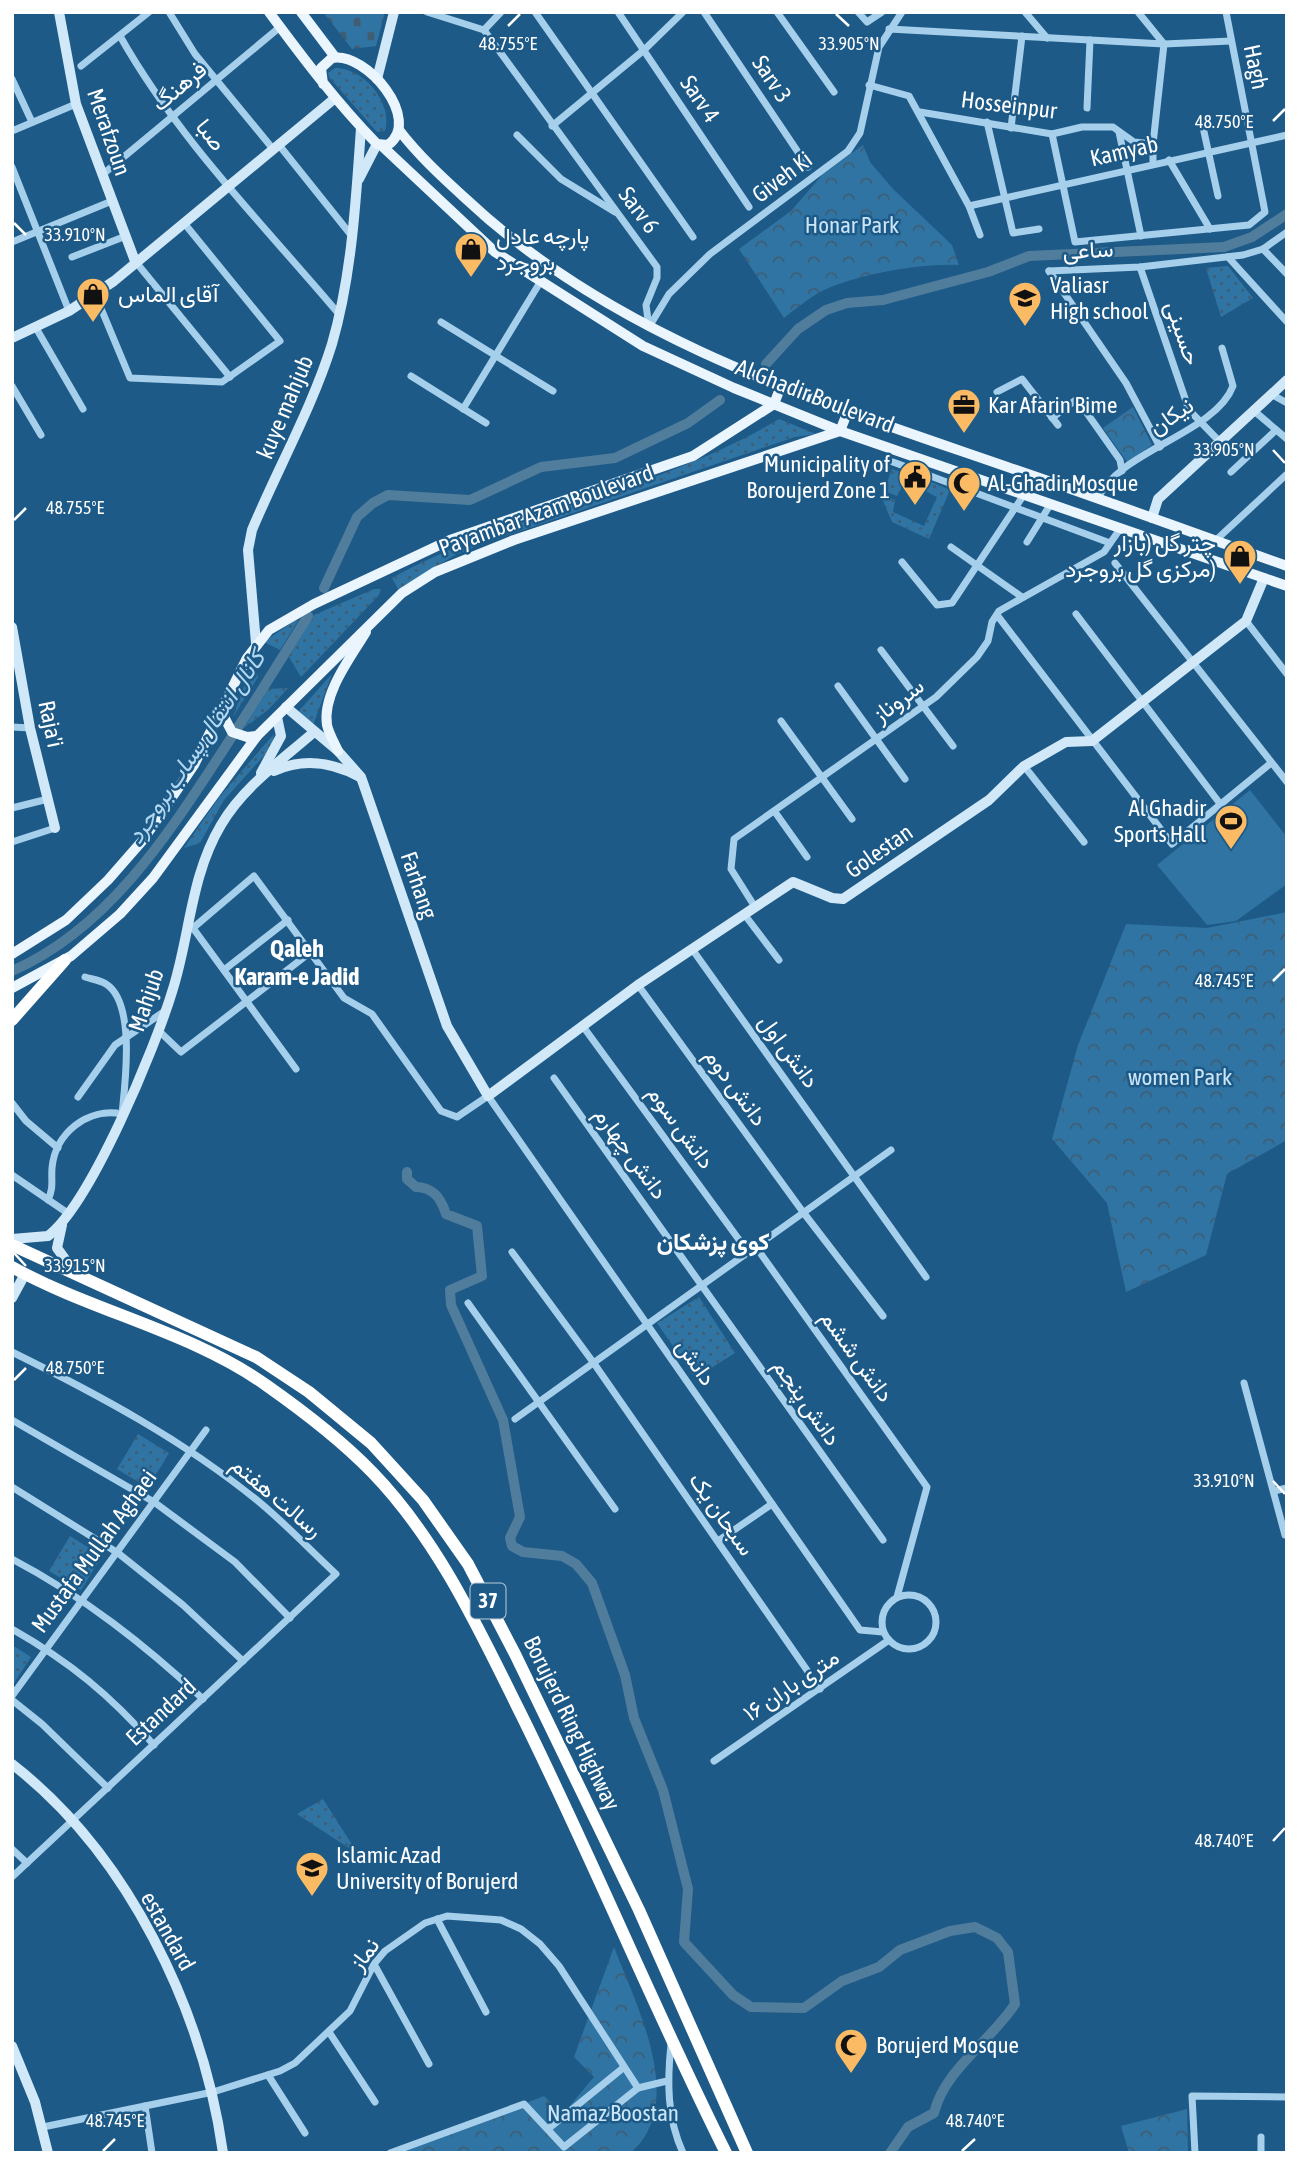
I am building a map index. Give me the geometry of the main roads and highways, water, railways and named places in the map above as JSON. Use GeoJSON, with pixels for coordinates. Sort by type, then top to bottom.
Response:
{"type":"FeatureCollection","features":[{"type":"Feature","properties":{"kind":"highway"},"geometry":{"type":"LineString","coordinates":[[12,1020],[65,960]]}},
{"type":"Feature","properties":{"kind":"highway","name":"Borujerd Ring Highway"},"geometry":{"type":"LineString","coordinates":[[12,1245],[80,1279],[217,1336],[275,1368],[371,1443],[401,1474],[447,1530],[515,1654],[603,1835],[747,2153]]}},
{"type":"Feature","properties":{"kind":"highway","name":"Borujerd Ring Highway"},"geometry":{"type":"LineString","coordinates":[[12,1267],[206,1353],[262,1382],[338,1440],[373,1473],[401,1506],[464,1601],[558,1790],[671,2041],[726,2153]]}},
{"type":"Feature","properties":{"kind":"main road"},"geometry":{"type":"LineString","coordinates":[[268,12],[323,84]]}},
{"type":"Feature","properties":{"kind":"main road"},"geometry":{"type":"LineString","coordinates":[[301,12],[335,57],[356,62],[377,79],[393,101],[399,130],[391,143],[380,145]]}},
{"type":"Feature","properties":{"kind":"main road"},"geometry":{"type":"LineString","coordinates":[[323,84],[321,68],[335,57]]}},
{"type":"Feature","properties":{"kind":"main road","name":"Al Ghadir Boulevard"},"geometry":{"type":"LineString","coordinates":[[323,84],[361,128],[495,252],[539,284],[643,346],[840,430],[1287,586]]}},
{"type":"Feature","properties":{"kind":"main road","name":"Al Ghadir Boulevard"},"geometry":{"type":"LineString","coordinates":[[399,130],[414,150],[504,234],[552,268],[649,327],[781,386],[1287,566]]}},
{"type":"Feature","properties":{"kind":"main road"},"geometry":{"type":"LineString","coordinates":[[774,404],[781,386]]}},
{"type":"Feature","properties":{"kind":"main road","name":"Payambar Azam Boulevard"},"geometry":{"type":"LineString","coordinates":[[12,954],[66,920],[108,880],[169,805],[222,713],[256,643],[289,617],[429,549],[481,528],[672,465],[705,450],[774,404]]}},
{"type":"Feature","properties":{"kind":"main road"},"geometry":{"type":"LineString","coordinates":[[840,430],[848,411]]}},
{"type":"Feature","properties":{"kind":"main road","name":"Payambar Azam Boulevard"},"geometry":{"type":"LineString","coordinates":[[12,988],[65,960],[96,937],[153,878],[257,736],[375,617],[420,581],[479,553],[840,430]]}},
{"type":"Feature","properties":{"kind":"main road"},"geometry":{"type":"LineString","coordinates":[[1158,541],[1166,523]]}},
{"type":"Feature","properties":{"kind":"main road"},"geometry":{"type":"LineString","coordinates":[[1179,548],[1185,530]]}},
{"type":"Feature","properties":{"kind":"main road"},"geometry":{"type":"LineString","coordinates":[[338,751],[327,722],[330,703],[341,675],[375,617]]}},
{"type":"Feature","properties":{"kind":"main road"},"geometry":{"type":"LineString","coordinates":[[222,713],[232,732],[247,737],[257,736]]}},
{"type":"Feature","properties":{"kind":"waterway","name":"کانال انتقال پساب بروجرد"},"geometry":{"type":"LineString","coordinates":[[766,364],[798,329],[826,310],[847,303],[883,300],[988,272],[1029,256],[1224,247],[1252,237],[1287,214]]}},
{"type":"Feature","properties":{"kind":"waterway","name":"کانال انتقال پساب بروجرد"},"geometry":{"type":"LineString","coordinates":[[324,588],[357,517],[373,503],[388,495],[470,500],[541,467],[615,458],[688,423],[720,400]]}},
{"type":"Feature","properties":{"kind":"waterway","name":"کانال انتقال پساب بروجرد"},"geometry":{"type":"LineString","coordinates":[[12,971],[77,932],[131,879],[178,818],[308,616]]}},
{"type":"Feature","properties":{"kind":"waterway"},"geometry":{"type":"LineString","coordinates":[[407,1172],[407,1179],[416,1187],[436,1194],[446,1214],[477,1226],[482,1276],[450,1290],[451,1305],[503,1420],[520,1517],[510,1538],[512,1546],[523,1552],[562,1556],[576,1564],[592,1583],[625,1675],[634,1718],[663,1790],[688,1889],[684,1942],[733,1995],[751,2007],[804,2008],[842,1981],[879,1967],[900,1950],[950,1931],[975,1927],[997,1938],[1008,1952],[1015,2004],[958,2069],[940,2097],[934,2113],[908,2127],[890,2153]]}},
{"type":"Feature","properties":{"kind":"place","name":"پارچه عادل بروجرد"},"geometry":{"type":"Point","coordinates":[471,279]}},
{"type":"Feature","properties":{"kind":"place","name":"آقای الماس"},"geometry":{"type":"Point","coordinates":[93,324]}},
{"type":"Feature","properties":{"kind":"place","name":"Valiasr High school"},"geometry":{"type":"Point","coordinates":[1025,328]}},
{"type":"Feature","properties":{"kind":"place","name":"Kar Afarin Bime"},"geometry":{"type":"Point","coordinates":[964,435]}},
{"type":"Feature","properties":{"kind":"place","name":"Municipality of Boroujerd Zone 1"},"geometry":{"type":"Point","coordinates":[915,507]}},
{"type":"Feature","properties":{"kind":"place","name":"Al-Ghadir Mosque"},"geometry":{"type":"Point","coordinates":[964,513]}},
{"type":"Feature","properties":{"kind":"place","name":"چتر گل (بازار مرکزی گل بروجرد)"},"geometry":{"type":"Point","coordinates":[1240,586]}},
{"type":"Feature","properties":{"kind":"place","name":"Al Ghadir Sports Hall"},"geometry":{"type":"Point","coordinates":[1231,851]}},
{"type":"Feature","properties":{"kind":"place","name":"Islamic Azad University of Borujerd"},"geometry":{"type":"Point","coordinates":[312,1898]}},
{"type":"Feature","properties":{"kind":"place","name":"Borujerd Mosque"},"geometry":{"type":"Point","coordinates":[851,2075]}},
{"type":"Feature","properties":{"kind":"district","name":"Qaleh Karam-e Jadid"},"geometry":{"type":"Point","coordinates":[297,963]}},
{"type":"Feature","properties":{"kind":"district","name":"کوی پزشکان"},"geometry":{"type":"Point","coordinates":[713,1242]}},
{"type":"Feature","properties":{"kind":"park label","name":"Honar Park"},"geometry":{"type":"Point","coordinates":[852,225]}},
{"type":"Feature","properties":{"kind":"park label","name":"women Park"},"geometry":{"type":"Point","coordinates":[1180,1077]}},
{"type":"Feature","properties":{"kind":"park label","name":"Namaz Boostan"},"geometry":{"type":"Point","coordinates":[613,2113]}}]}
